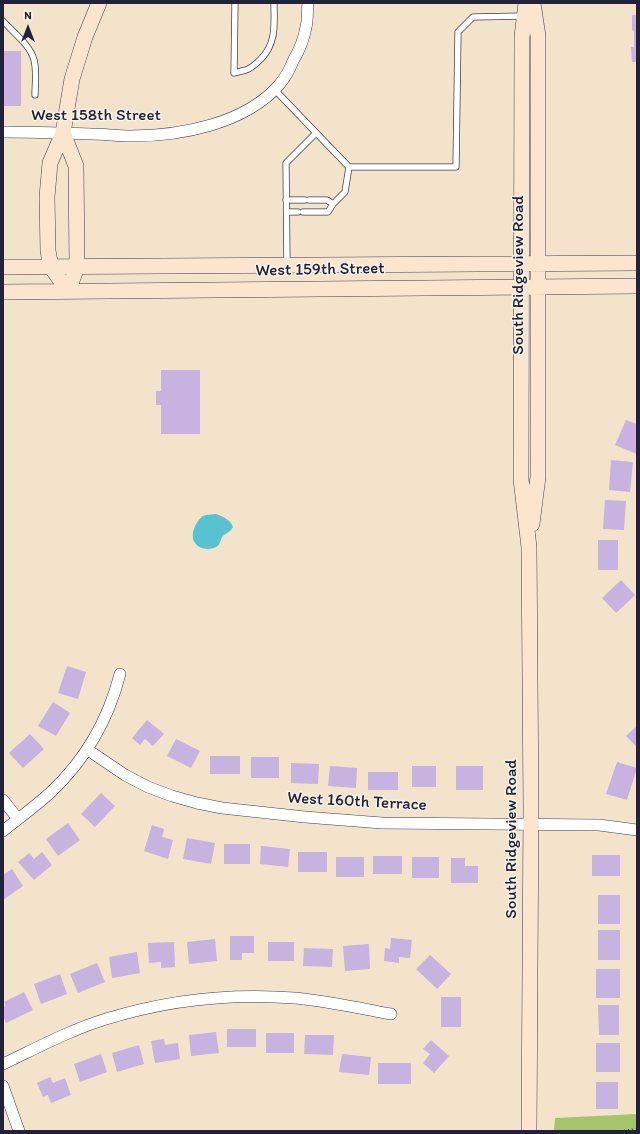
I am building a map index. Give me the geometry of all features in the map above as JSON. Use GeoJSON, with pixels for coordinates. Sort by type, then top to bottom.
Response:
{"type":"FeatureCollection","features":[{"type":"Feature","properties":{"kind":"main road"},"geometry":{"type":"LineString","coordinates":[[68,291],[51,267],[48,251],[47,190],[50,163],[63,133],[72,79],[85,37],[99,3]]}},
{"type":"Feature","properties":{"kind":"main road","name":"South Ridgeview Road"},"geometry":{"type":"LineString","coordinates":[[530,1131],[530,547],[538,477],[538,36],[533,3]]}},
{"type":"Feature","properties":{"kind":"main road","name":"South Ridgeview Road"},"geometry":{"type":"LineString","coordinates":[[526,9],[522,37],[521,479],[530,547]]}},
{"type":"Feature","properties":{"kind":"main road"},"geometry":{"type":"LineString","coordinates":[[63,133],[76,166],[78,267],[68,291]]}},
{"type":"Feature","properties":{"kind":"main road","name":"West 159th Street"},"geometry":{"type":"LineString","coordinates":[[3,267],[637,263]]}},
{"type":"Feature","properties":{"kind":"main road","name":"West 159th Street"},"geometry":{"type":"LineString","coordinates":[[3,292],[637,286]]}},
{"type":"Feature","properties":{"kind":"street","name":"West 158th Street"},"geometry":{"type":"LineString","coordinates":[[3,132],[131,136],[164,134],[197,129],[221,121],[244,111],[264,99],[279,84],[290,69],[300,49],[306,28],[308,3]]}},
{"type":"Feature","properties":{"kind":"street"},"geometry":{"type":"LineString","coordinates":[[3,831],[50,794],[68,775],[88,750],[106,716],[120,674]]}},
{"type":"Feature","properties":{"kind":"street","name":"West 160th Terrace"},"geometry":{"type":"LineString","coordinates":[[88,750],[125,775],[148,786],[172,796],[222,808],[305,817],[382,823],[599,825],[637,830]]}},
{"type":"Feature","properties":{"kind":"street"},"geometry":{"type":"LineString","coordinates":[[3,800],[18,819]]}},
{"type":"Feature","properties":{"kind":"street"},"geometry":{"type":"LineString","coordinates":[[3,1064],[68,1033],[105,1019],[142,1009],[218,997],[257,996],[288,998],[391,1014]]}},
{"type":"Feature","properties":{"kind":"street"},"geometry":{"type":"LineString","coordinates":[[3,1086],[19,1131]]}},
{"type":"Feature","properties":{"kind":"lane"},"geometry":{"type":"LineString","coordinates":[[235,3],[234,73],[246,70],[256,64],[271,46],[274,35],[274,3]]}},
{"type":"Feature","properties":{"kind":"lane"},"geometry":{"type":"LineString","coordinates":[[274,89],[349,168],[456,167],[458,32],[473,16],[526,9]]}},
{"type":"Feature","properties":{"kind":"lane"},"geometry":{"type":"LineString","coordinates":[[3,21],[26,45],[34,59],[36,77],[35,95]]}},
{"type":"Feature","properties":{"kind":"lane"},"geometry":{"type":"LineString","coordinates":[[287,266],[286,163],[316,133]]}},
{"type":"Feature","properties":{"kind":"lane"},"geometry":{"type":"LineString","coordinates":[[287,212],[328,212],[333,204],[345,192],[349,168]]}},
{"type":"Feature","properties":{"kind":"lane"},"geometry":{"type":"LineString","coordinates":[[286,200],[326,200],[333,204]]}},
{"type":"Feature","properties":{"kind":"path"},"geometry":{"type":"LineString","coordinates":[[624,1131],[637,1130]]}},
{"type":"Feature","properties":{"kind":"green space"},"geometry":{"type":"Polygon","coordinates":[[[637,1114],[637,1131],[554,1131],[555,1118],[637,1114]]]}},
{"type":"Feature","properties":{"kind":"water"},"geometry":{"type":"Polygon","coordinates":[[[216,514],[228,520],[233,527],[223,536],[218,546],[210,549],[198,546],[194,541],[193,534],[198,520],[206,515],[216,514]]]}},
{"type":"Feature","properties":{"kind":"building"},"geometry":{"type":"Polygon","coordinates":[[[632,15],[637,15],[637,62],[632,62],[631,47],[634,47],[634,31],[632,30],[632,15]]]}},
{"type":"Feature","properties":{"kind":"building"},"geometry":{"type":"Polygon","coordinates":[[[3,51],[21,51],[21,106],[3,106],[3,51]]]}},
{"type":"Feature","properties":{"kind":"building"},"geometry":{"type":"Polygon","coordinates":[[[161,370],[200,370],[200,434],[161,434],[161,405],[156,405],[156,391],[161,391],[161,370]]]}},
{"type":"Feature","properties":{"kind":"building"},"geometry":{"type":"Polygon","coordinates":[[[626,420],[637,424],[637,454],[615,445],[626,420]]]}},
{"type":"Feature","properties":{"kind":"building"},"geometry":{"type":"Polygon","coordinates":[[[611,460],[633,462],[630,492],[609,490],[611,460]]]}},
{"type":"Feature","properties":{"kind":"building"},"geometry":{"type":"Polygon","coordinates":[[[605,500],[626,501],[624,530],[603,529],[605,500]]]}},
{"type":"Feature","properties":{"kind":"building"},"geometry":{"type":"Polygon","coordinates":[[[598,540],[618,540],[618,570],[598,570],[598,540]]]}},
{"type":"Feature","properties":{"kind":"building"},"geometry":{"type":"Polygon","coordinates":[[[621,580],[635,595],[616,613],[602,598],[621,580]]]}},
{"type":"Feature","properties":{"kind":"building"},"geometry":{"type":"Polygon","coordinates":[[[67,666],[86,672],[78,699],[58,693],[67,666]]]}},
{"type":"Feature","properties":{"kind":"building"},"geometry":{"type":"Polygon","coordinates":[[[53,702],[70,713],[56,736],[38,726],[53,702]]]}},
{"type":"Feature","properties":{"kind":"building"},"geometry":{"type":"Polygon","coordinates":[[[147,720],[164,734],[153,746],[145,739],[140,745],[132,738],[147,720]]]}},
{"type":"Feature","properties":{"kind":"building"},"geometry":{"type":"Polygon","coordinates":[[[637,726],[637,747],[626,736],[637,726]]]}},
{"type":"Feature","properties":{"kind":"building"},"geometry":{"type":"Polygon","coordinates":[[[30,734],[44,749],[23,768],[9,753],[30,734]]]}},
{"type":"Feature","properties":{"kind":"building"},"geometry":{"type":"Polygon","coordinates":[[[176,739],[200,751],[191,768],[167,756],[176,739]]]}},
{"type":"Feature","properties":{"kind":"building"},"geometry":{"type":"Polygon","coordinates":[[[210,756],[240,756],[240,774],[210,774],[210,756]]]}},
{"type":"Feature","properties":{"kind":"building"},"geometry":{"type":"Polygon","coordinates":[[[251,757],[279,757],[279,778],[251,778],[251,757]]]}},
{"type":"Feature","properties":{"kind":"building"},"geometry":{"type":"Polygon","coordinates":[[[617,762],[637,768],[627,800],[606,794],[617,762]]]}},
{"type":"Feature","properties":{"kind":"building"},"geometry":{"type":"Polygon","coordinates":[[[291,763],[319,764],[318,784],[291,783],[291,763]]]}},
{"type":"Feature","properties":{"kind":"building"},"geometry":{"type":"Polygon","coordinates":[[[330,766],[357,768],[356,788],[328,786],[330,766]]]}},
{"type":"Feature","properties":{"kind":"building"},"geometry":{"type":"Polygon","coordinates":[[[412,766],[436,766],[436,787],[412,787],[412,766]]]}},
{"type":"Feature","properties":{"kind":"building"},"geometry":{"type":"Polygon","coordinates":[[[456,766],[483,766],[483,790],[456,790],[456,766]]]}},
{"type":"Feature","properties":{"kind":"building"},"geometry":{"type":"Polygon","coordinates":[[[368,772],[398,772],[398,790],[368,790],[368,772]]]}},
{"type":"Feature","properties":{"kind":"building"},"geometry":{"type":"Polygon","coordinates":[[[101,793],[115,806],[95,827],[81,814],[101,793]]]}},
{"type":"Feature","properties":{"kind":"building"},"geometry":{"type":"Polygon","coordinates":[[[68,823],[80,840],[58,856],[46,839],[68,823]]]}},
{"type":"Feature","properties":{"kind":"building"},"geometry":{"type":"Polygon","coordinates":[[[152,825],[164,829],[162,837],[173,840],[168,859],[144,851],[152,825]]]}},
{"type":"Feature","properties":{"kind":"building"},"geometry":{"type":"Polygon","coordinates":[[[187,838],[215,843],[211,864],[183,859],[187,838]]]}},
{"type":"Feature","properties":{"kind":"building"},"geometry":{"type":"Polygon","coordinates":[[[224,844],[250,844],[250,864],[224,864],[224,844]]]}},
{"type":"Feature","properties":{"kind":"building"},"geometry":{"type":"Polygon","coordinates":[[[261,846],[290,849],[288,867],[260,864],[261,846]]]}},
{"type":"Feature","properties":{"kind":"building"},"geometry":{"type":"Polygon","coordinates":[[[42,852],[52,865],[34,880],[18,862],[29,853],[34,859],[42,852]]]}},
{"type":"Feature","properties":{"kind":"building"},"geometry":{"type":"Polygon","coordinates":[[[298,852],[327,852],[327,872],[298,872],[298,852]]]}},
{"type":"Feature","properties":{"kind":"building"},"geometry":{"type":"Polygon","coordinates":[[[592,855],[620,855],[620,876],[592,876],[592,855]]]}},
{"type":"Feature","properties":{"kind":"building"},"geometry":{"type":"Polygon","coordinates":[[[373,856],[402,856],[402,874],[373,874],[373,856]]]}},
{"type":"Feature","properties":{"kind":"building"},"geometry":{"type":"Polygon","coordinates":[[[336,857],[364,857],[364,877],[336,877],[336,857]]]}},
{"type":"Feature","properties":{"kind":"building"},"geometry":{"type":"Polygon","coordinates":[[[412,857],[439,857],[439,878],[412,878],[412,857]]]}},
{"type":"Feature","properties":{"kind":"building"},"geometry":{"type":"Polygon","coordinates":[[[451,858],[465,858],[465,866],[478,866],[478,883],[451,883],[451,858]]]}},
{"type":"Feature","properties":{"kind":"building"},"geometry":{"type":"Polygon","coordinates":[[[12,869],[23,886],[3,900],[3,875],[12,869]]]}},
{"type":"Feature","properties":{"kind":"building"},"geometry":{"type":"Polygon","coordinates":[[[598,895],[620,895],[620,924],[598,924],[598,895]]]}},
{"type":"Feature","properties":{"kind":"building"},"geometry":{"type":"Polygon","coordinates":[[[598,930],[620,930],[620,960],[598,960],[598,930]]]}},
{"type":"Feature","properties":{"kind":"building"},"geometry":{"type":"Polygon","coordinates":[[[230,936],[254,936],[254,953],[242,953],[242,960],[230,960],[230,936]]]}},
{"type":"Feature","properties":{"kind":"building"},"geometry":{"type":"Polygon","coordinates":[[[391,938],[412,940],[410,958],[399,957],[399,963],[384,961],[385,948],[390,949],[391,938]]]}},
{"type":"Feature","properties":{"kind":"building"},"geometry":{"type":"Polygon","coordinates":[[[215,939],[217,961],[189,964],[187,942],[215,939]]]}},
{"type":"Feature","properties":{"kind":"building"},"geometry":{"type":"Polygon","coordinates":[[[174,942],[175,967],[161,968],[161,962],[149,963],[148,943],[174,942]]]}},
{"type":"Feature","properties":{"kind":"building"},"geometry":{"type":"Polygon","coordinates":[[[268,942],[294,942],[294,961],[268,961],[268,942]]]}},
{"type":"Feature","properties":{"kind":"building"},"geometry":{"type":"Polygon","coordinates":[[[369,944],[370,969],[345,971],[343,946],[369,944]]]}},
{"type":"Feature","properties":{"kind":"building"},"geometry":{"type":"Polygon","coordinates":[[[304,948],[333,949],[332,967],[303,966],[304,948]]]}},
{"type":"Feature","properties":{"kind":"building"},"geometry":{"type":"Polygon","coordinates":[[[137,952],[140,973],[112,978],[109,957],[137,952]]]}},
{"type":"Feature","properties":{"kind":"building"},"geometry":{"type":"Polygon","coordinates":[[[430,955],[451,974],[437,989],[416,969],[430,955]]]}},
{"type":"Feature","properties":{"kind":"building"},"geometry":{"type":"Polygon","coordinates":[[[97,963],[105,982],[78,993],[70,974],[97,963]]]}},
{"type":"Feature","properties":{"kind":"building"},"geometry":{"type":"Polygon","coordinates":[[[596,969],[620,969],[620,998],[596,998],[596,969]]]}},
{"type":"Feature","properties":{"kind":"building"},"geometry":{"type":"Polygon","coordinates":[[[60,974],[67,994],[41,1004],[34,984],[60,974]]]}},
{"type":"Feature","properties":{"kind":"building"},"geometry":{"type":"Polygon","coordinates":[[[24,992],[33,1010],[6,1023],[3,1016],[3,1007],[6,1006],[4,1002],[24,992]]]}},
{"type":"Feature","properties":{"kind":"building"},"geometry":{"type":"Polygon","coordinates":[[[441,997],[461,997],[461,1027],[441,1027],[441,997]]]}},
{"type":"Feature","properties":{"kind":"building"},"geometry":{"type":"Polygon","coordinates":[[[598,1005],[619,1005],[619,1035],[599,1035],[598,1005]]]}},
{"type":"Feature","properties":{"kind":"building"},"geometry":{"type":"Polygon","coordinates":[[[227,1029],[256,1029],[256,1047],[227,1047],[227,1029]]]}},
{"type":"Feature","properties":{"kind":"building"},"geometry":{"type":"Polygon","coordinates":[[[216,1032],[219,1053],[191,1056],[189,1035],[216,1032]]]}},
{"type":"Feature","properties":{"kind":"building"},"geometry":{"type":"Polygon","coordinates":[[[266,1033],[294,1033],[294,1053],[266,1053],[266,1033]]]}},
{"type":"Feature","properties":{"kind":"building"},"geometry":{"type":"Polygon","coordinates":[[[305,1035],[334,1035],[333,1055],[304,1054],[305,1035]]]}},
{"type":"Feature","properties":{"kind":"building"},"geometry":{"type":"Polygon","coordinates":[[[164,1039],[165,1045],[178,1043],[180,1059],[155,1063],[151,1041],[164,1039]]]}},
{"type":"Feature","properties":{"kind":"building"},"geometry":{"type":"Polygon","coordinates":[[[431,1040],[449,1056],[434,1073],[423,1063],[430,1054],[423,1049],[431,1040]]]}},
{"type":"Feature","properties":{"kind":"building"},"geometry":{"type":"Polygon","coordinates":[[[596,1043],[620,1043],[620,1072],[596,1072],[596,1043]]]}},
{"type":"Feature","properties":{"kind":"building"},"geometry":{"type":"Polygon","coordinates":[[[139,1045],[144,1064],[117,1072],[112,1053],[139,1045]]]}},
{"type":"Feature","properties":{"kind":"building"},"geometry":{"type":"Polygon","coordinates":[[[101,1054],[107,1072],[80,1082],[74,1064],[101,1054]]]}},
{"type":"Feature","properties":{"kind":"building"},"geometry":{"type":"Polygon","coordinates":[[[342,1054],[371,1057],[369,1075],[339,1072],[342,1054]]]}},
{"type":"Feature","properties":{"kind":"building"},"geometry":{"type":"Polygon","coordinates":[[[378,1063],[411,1063],[411,1084],[378,1084],[378,1063]]]}},
{"type":"Feature","properties":{"kind":"building"},"geometry":{"type":"Polygon","coordinates":[[[50,1077],[53,1083],[65,1078],[71,1095],[51,1103],[48,1095],[43,1097],[37,1083],[50,1077]]]}},
{"type":"Feature","properties":{"kind":"building"},"geometry":{"type":"Polygon","coordinates":[[[596,1082],[618,1082],[618,1109],[596,1109],[596,1082]]]}}]}
